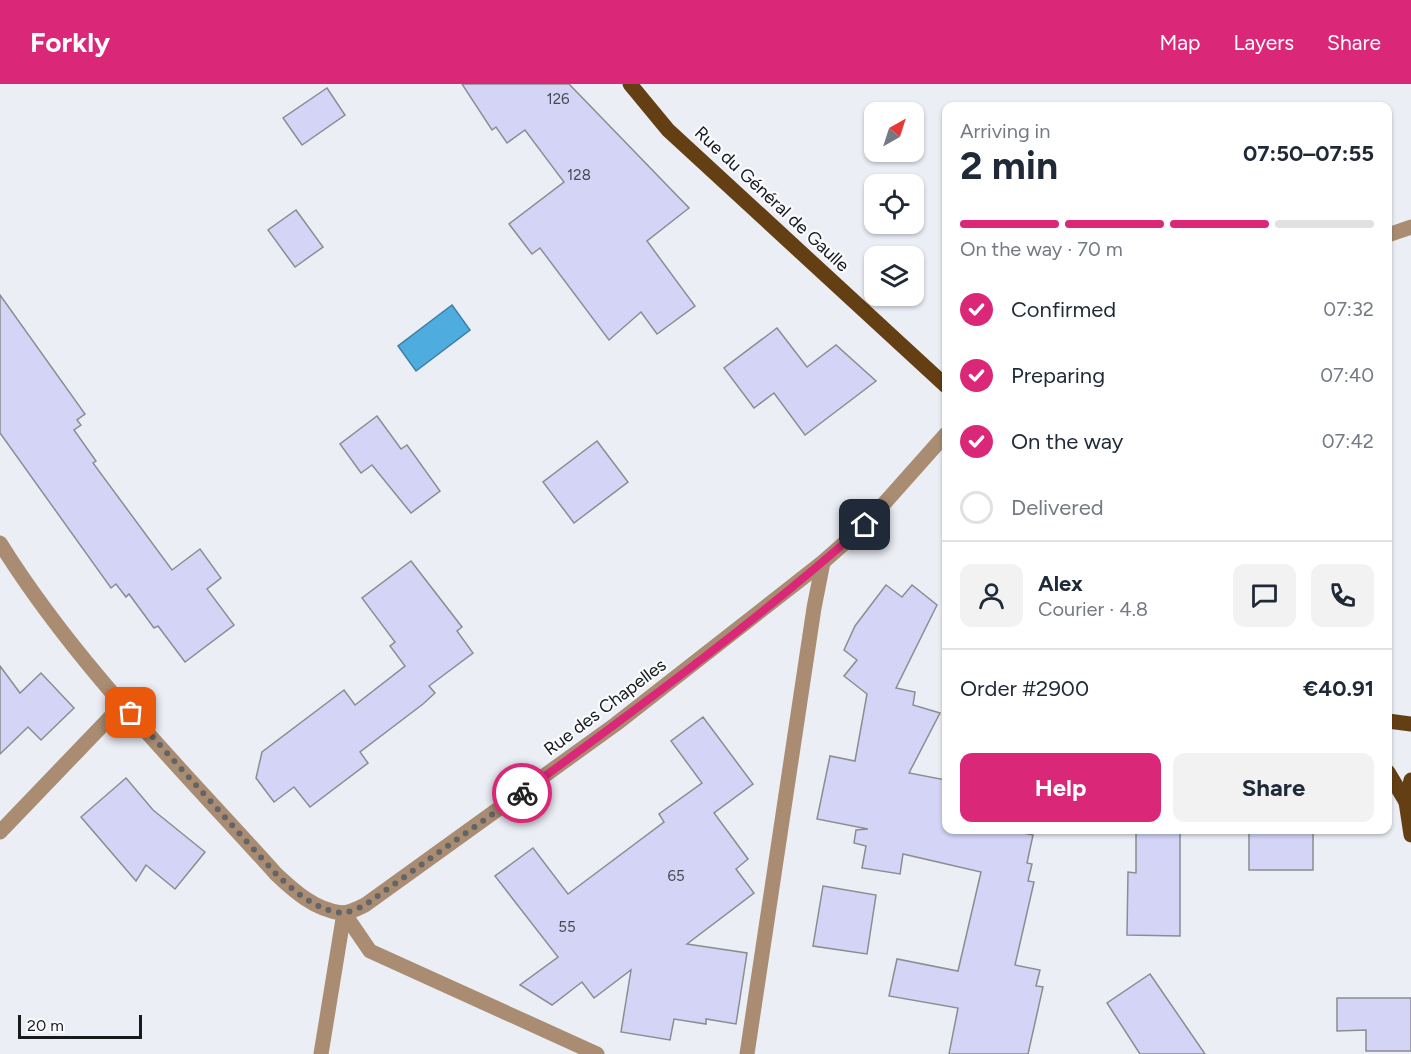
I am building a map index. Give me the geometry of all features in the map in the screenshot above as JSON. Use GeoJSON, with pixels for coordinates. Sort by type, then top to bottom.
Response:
{"type":"FeatureCollection","features":[{"type":"Feature","properties":{"kind":"main road","name":"Rue du Général de Gaulle"},"geometry":{"type":"LineString","coordinates":[[630,84],[668,129],[942,382]]}},
{"type":"Feature","properties":{"kind":"main road"},"geometry":{"type":"LineString","coordinates":[[1392,722],[1411,724]]}},
{"type":"Feature","properties":{"kind":"main road"},"geometry":{"type":"LineString","coordinates":[[1392,779],[1406,802]]}},
{"type":"Feature","properties":{"kind":"main road"},"geometry":{"type":"LineString","coordinates":[[1411,780],[1406,802],[1411,835]]}},
{"type":"Feature","properties":{"kind":"street"},"geometry":{"type":"LineString","coordinates":[[1392,234],[1411,227]]}},
{"type":"Feature","properties":{"kind":"street","name":"Rue des Chapelles"},"geometry":{"type":"LineString","coordinates":[[344,913],[374,899],[607,731],[823,562],[865,525],[942,438]]}},
{"type":"Feature","properties":{"kind":"street"},"geometry":{"type":"LineString","coordinates":[[0,543],[33,595],[123,704],[276,874],[298,894],[321,907],[344,913],[370,951],[597,1054]]}},
{"type":"Feature","properties":{"kind":"street"},"geometry":{"type":"LineString","coordinates":[[747,1054],[814,608],[823,562]]}},
{"type":"Feature","properties":{"kind":"street"},"geometry":{"type":"LineString","coordinates":[[0,832],[123,704]]}},
{"type":"Feature","properties":{"kind":"street"},"geometry":{"type":"LineString","coordinates":[[321,1054],[344,913]]}},
{"type":"Feature","properties":{"kind":"water"},"geometry":{"type":"Polygon","coordinates":[[[452,305],[470,330],[416,371],[398,346],[452,305]]]}},
{"type":"Feature","properties":{"kind":"building"},"geometry":{"type":"Polygon","coordinates":[[[462,84],[569,84],[689,208],[647,241],[695,306],[657,334],[641,312],[609,340],[540,248],[532,254],[509,224],[564,182],[525,130],[507,143],[496,127],[492,130],[462,84]]]}},
{"type":"Feature","properties":{"kind":"building"},"geometry":{"type":"Polygon","coordinates":[[[327,88],[345,115],[302,145],[283,118],[327,88]]]}},
{"type":"Feature","properties":{"kind":"building"},"geometry":{"type":"Polygon","coordinates":[[[296,210],[323,247],[295,267],[268,230],[296,210]]]}},
{"type":"Feature","properties":{"kind":"building"},"geometry":{"type":"Polygon","coordinates":[[[0,295],[85,414],[77,420],[81,425],[74,430],[96,461],[93,463],[172,570],[200,549],[221,578],[207,589],[234,625],[185,662],[158,626],[154,628],[129,594],[126,597],[116,584],[111,588],[0,433],[0,295]]]}},
{"type":"Feature","properties":{"kind":"building"},"geometry":{"type":"Polygon","coordinates":[[[777,328],[807,367],[836,345],[876,381],[805,435],[774,393],[754,408],[724,368],[777,328]]]}},
{"type":"Feature","properties":{"kind":"building"},"geometry":{"type":"Polygon","coordinates":[[[377,416],[401,449],[407,445],[440,491],[411,513],[372,465],[361,473],[340,444],[377,416]]]}},
{"type":"Feature","properties":{"kind":"building"},"geometry":{"type":"Polygon","coordinates":[[[597,441],[628,482],[574,523],[543,482],[597,441]]]}},
{"type":"Feature","properties":{"kind":"building"},"geometry":{"type":"Polygon","coordinates":[[[411,561],[462,627],[457,631],[473,653],[429,686],[435,693],[423,704],[360,752],[368,763],[310,807],[294,787],[274,802],[256,778],[262,752],[344,690],[355,705],[405,666],[390,646],[395,642],[362,598],[411,561]]]}},
{"type":"Feature","properties":{"kind":"building"},"geometry":{"type":"Polygon","coordinates":[[[886,585],[902,597],[912,585],[937,605],[896,688],[915,692],[913,705],[940,713],[909,773],[942,779],[942,834],[1033,835],[1027,863],[1032,864],[1028,881],[1034,882],[1015,965],[1040,970],[1036,986],[1043,987],[1028,1054],[949,1054],[958,1008],[889,996],[897,959],[958,971],[981,872],[903,854],[900,874],[862,868],[866,846],[854,843],[856,830],[868,829],[817,819],[830,756],[855,761],[867,694],[844,676],[857,660],[844,650],[855,626],[886,585]]]}},
{"type":"Feature","properties":{"kind":"building"},"geometry":{"type":"Polygon","coordinates":[[[0,666],[20,693],[41,673],[74,708],[41,740],[28,727],[0,754],[0,666]]]}},
{"type":"Feature","properties":{"kind":"building"},"geometry":{"type":"Polygon","coordinates":[[[703,717],[753,784],[714,813],[748,859],[736,869],[754,893],[687,944],[747,953],[736,1024],[706,1019],[706,1024],[674,1019],[670,1040],[621,1032],[631,970],[594,998],[582,982],[552,1005],[520,985],[558,957],[495,876],[533,848],[568,894],[664,822],[659,814],[702,783],[671,741],[703,717]]]}},
{"type":"Feature","properties":{"kind":"building"},"geometry":{"type":"Polygon","coordinates":[[[126,778],[153,810],[205,852],[175,889],[146,865],[136,881],[81,817],[126,778]]]}},
{"type":"Feature","properties":{"kind":"building"},"geometry":{"type":"Polygon","coordinates":[[[1136,834],[1180,834],[1180,936],[1127,935],[1128,872],[1136,873],[1136,834]]]}},
{"type":"Feature","properties":{"kind":"building"},"geometry":{"type":"Polygon","coordinates":[[[1249,834],[1313,834],[1313,870],[1249,870],[1249,834]]]}},
{"type":"Feature","properties":{"kind":"building"},"geometry":{"type":"Polygon","coordinates":[[[823,886],[876,895],[867,954],[813,946],[823,886]]]}},
{"type":"Feature","properties":{"kind":"building"},"geometry":{"type":"Polygon","coordinates":[[[1150,974],[1205,1054],[1140,1054],[1107,1003],[1150,974]]]}},
{"type":"Feature","properties":{"kind":"building"},"geometry":{"type":"Polygon","coordinates":[[[1337,998],[1411,998],[1411,1051],[1366,1051],[1366,1030],[1337,1031],[1337,998]]]}},
{"type":"Feature","properties":{"kind":"way so far"},"geometry":{"type":"LineString","coordinates":[[131,713],[276,874],[298,894],[321,907],[344,913],[365,905],[522,793]]}},
{"type":"Feature","properties":{"kind":"route"},"geometry":{"type":"LineString","coordinates":[[522,793],[616,724],[823,562],[865,525]]}}]}
